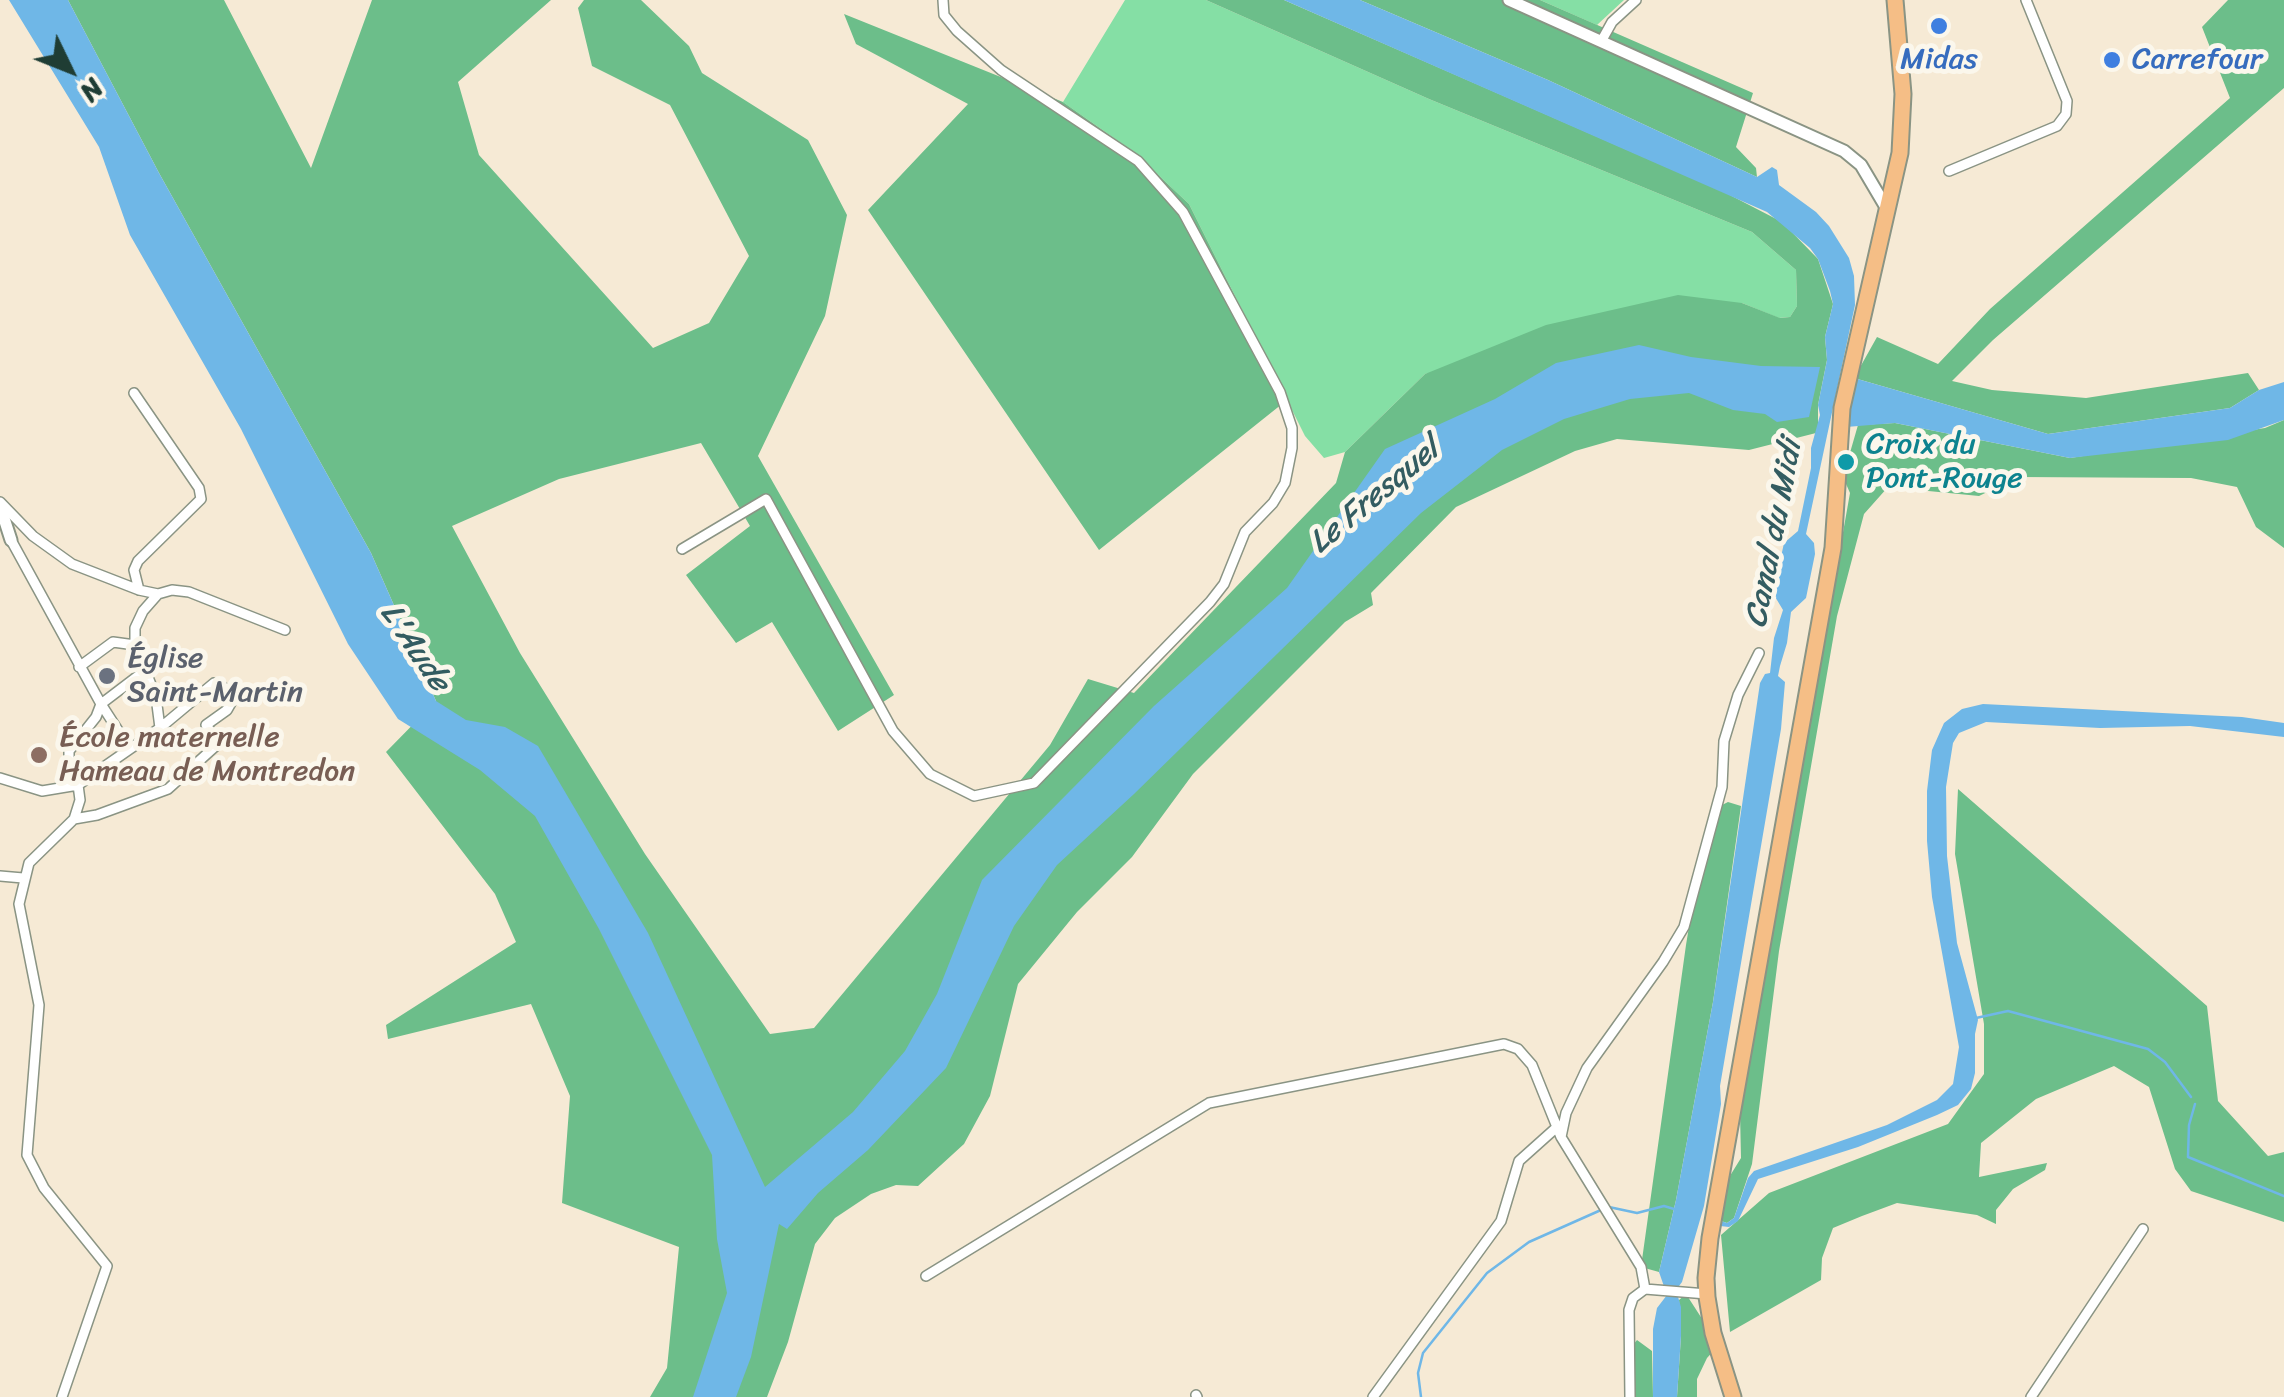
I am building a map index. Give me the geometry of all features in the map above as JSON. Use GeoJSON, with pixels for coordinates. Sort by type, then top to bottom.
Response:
{"type":"FeatureCollection","features":[{"type":"Feature","properties":{"kind":"main road"},"geometry":{"type":"LineString","coordinates":[[1733,1397],[1713,1333],[1707,1294],[1710,1238],[1833,548],[1839,427],[1900,153],[1902,94],[1895,0]]}},
{"type":"Feature","properties":{"kind":"street"},"geometry":{"type":"LineString","coordinates":[[682,550],[766,500],[892,731],[930,774],[974,796],[1034,783],[1210,602],[1224,584],[1245,532],[1273,503],[1285,483],[1292,428],[1280,392],[1183,212],[1138,161],[1001,70],[957,31],[944,14],[943,0]]}},
{"type":"Feature","properties":{"kind":"street"},"geometry":{"type":"LineString","coordinates":[[1509,0],[1844,151],[1861,165],[1888,213]]}},
{"type":"Feature","properties":{"kind":"street"},"geometry":{"type":"LineString","coordinates":[[1602,40],[1612,22],[1636,0]]}},
{"type":"Feature","properties":{"kind":"street"},"geometry":{"type":"LineString","coordinates":[[1948,170],[2057,126],[2066,114],[2066,102],[2026,0]]}},
{"type":"Feature","properties":{"kind":"street"},"geometry":{"type":"LineString","coordinates":[[134,393],[199,488],[202,499],[138,561],[134,570],[138,590]]}},
{"type":"Feature","properties":{"kind":"street"},"geometry":{"type":"LineString","coordinates":[[0,504],[54,554],[72,564],[138,590],[158,594],[172,590],[189,592],[285,630]]}},
{"type":"Feature","properties":{"kind":"street"},"geometry":{"type":"LineString","coordinates":[[0,504],[6,543]]}},
{"type":"Feature","properties":{"kind":"street"},"geometry":{"type":"LineString","coordinates":[[0,526],[78,668],[130,749]]}},
{"type":"Feature","properties":{"kind":"street"},"geometry":{"type":"LineString","coordinates":[[158,594],[143,610],[135,628],[135,645],[156,698],[160,728]]}},
{"type":"Feature","properties":{"kind":"street"},"geometry":{"type":"LineString","coordinates":[[78,668],[113,642],[135,645]]}},
{"type":"Feature","properties":{"kind":"street"},"geometry":{"type":"LineString","coordinates":[[1373,1397],[1502,1221],[1519,1160],[1559,1132],[1587,1068],[1684,927],[1722,786],[1724,741],[1738,695],[1760,652]]}},
{"type":"Feature","properties":{"kind":"street"},"geometry":{"type":"LineString","coordinates":[[62,1397],[107,1266],[44,1188],[28,1154],[39,1004],[19,904],[30,863],[74,818],[80,800],[69,751],[102,704],[147,669]]}},
{"type":"Feature","properties":{"kind":"street"},"geometry":{"type":"LineString","coordinates":[[0,778],[42,791],[78,785],[160,728],[214,684],[230,694],[227,710],[206,724],[219,742],[168,789],[97,815],[74,818]]}},
{"type":"Feature","properties":{"kind":"street"},"geometry":{"type":"LineString","coordinates":[[0,876],[23,878]]}},
{"type":"Feature","properties":{"kind":"street"},"geometry":{"type":"LineString","coordinates":[[926,1276],[1209,1103],[1504,1044],[1518,1048],[1532,1065],[1559,1132],[1641,1267],[1645,1288]]}},
{"type":"Feature","properties":{"kind":"street"},"geometry":{"type":"LineString","coordinates":[[2031,1397],[2143,1229]]}},
{"type":"Feature","properties":{"kind":"street"},"geometry":{"type":"LineString","coordinates":[[1645,1288],[1707,1294]]}},
{"type":"Feature","properties":{"kind":"street"},"geometry":{"type":"LineString","coordinates":[[1630,1397],[1629,1310],[1633,1298],[1645,1288]]}},
{"type":"Feature","properties":{"kind":"green space"},"geometry":{"type":"Polygon","coordinates":[[[68,0],[224,0],[311,168],[372,0],[551,0],[458,82],[479,155],[653,348],[709,323],[749,256],[670,105],[592,66],[578,8],[584,0],[641,0],[689,46],[702,73],[808,140],[847,215],[825,316],[758,456],[894,695],[838,731],[772,622],[736,643],[686,575],[750,526],[701,443],[559,479],[452,526],[520,653],[645,854],[770,1034],[814,1028],[1050,745],[1088,679],[1134,693],[1336,483],[1345,452],[1425,374],[1546,325],[1678,295],[1742,303],[1780,318],[1790,317],[1797,306],[1796,270],[1752,232],[1429,99],[1206,0],[1284,0],[1726,193],[1782,222],[1818,259],[1833,304],[1825,337],[1827,360],[1818,426],[1816,433],[1749,450],[1617,439],[1575,451],[1456,507],[1371,593],[1373,605],[1345,622],[1193,774],[1132,857],[1077,912],[1018,984],[990,1096],[964,1144],[918,1186],[896,1185],[871,1194],[835,1218],[815,1244],[788,1342],[767,1397],[650,1397],[667,1368],[679,1247],[562,1203],[570,1096],[531,1004],[388,1039],[386,1025],[516,942],[495,894],[386,752],[436,701],[371,553],[159,173],[68,0]]]}},
{"type":"Feature","properties":{"kind":"green space"},"geometry":{"type":"Polygon","coordinates":[[[1125,0],[1206,0],[1429,99],[1752,232],[1796,270],[1797,306],[1790,317],[1779,318],[1742,303],[1425,374],[1345,452],[1324,458],[1305,436],[1189,204],[1135,153],[1063,102],[1125,0]]]}},
{"type":"Feature","properties":{"kind":"green space"},"geometry":{"type":"Polygon","coordinates":[[[1360,0],[1540,0],[1753,93],[1736,147],[1756,168],[1757,177],[1548,80],[1360,0]]]}},
{"type":"Feature","properties":{"kind":"green space"},"geometry":{"type":"Polygon","coordinates":[[[1540,0],[1624,0],[1597,25],[1540,0]]]}},
{"type":"Feature","properties":{"kind":"green space"},"geometry":{"type":"Polygon","coordinates":[[[2228,0],[2284,0],[2284,88],[1993,340],[1952,381],[1992,390],[2086,398],[2248,373],[2259,390],[2230,408],[2048,434],[1854,378],[1877,337],[1938,364],[1990,309],[2230,98],[2202,27],[2228,0]]]}},
{"type":"Feature","properties":{"kind":"green space"},"geometry":{"type":"Polygon","coordinates":[[[844,14],[1063,102],[1135,153],[1189,204],[1287,400],[1099,550],[868,210],[968,104],[856,44],[844,14]]]}},
{"type":"Feature","properties":{"kind":"green space"},"geometry":{"type":"Polygon","coordinates":[[[2284,420],[2284,548],[2256,527],[2237,487],[2191,478],[2018,477],[1979,496],[1888,487],[1864,514],[1837,616],[1779,951],[1752,1164],[1734,1218],[1727,1223],[1721,1221],[1728,1179],[1741,1158],[1740,1113],[1850,493],[1843,477],[1858,425],[1895,423],[2070,458],[2265,428],[2284,420]]]}},
{"type":"Feature","properties":{"kind":"green space"},"geometry":{"type":"Polygon","coordinates":[[[1958,789],[2207,1006],[2218,1101],[2268,1156],[2284,1152],[2284,1222],[2191,1191],[2175,1169],[2149,1087],[2114,1066],[2036,1099],[1981,1143],[1979,1177],[2047,1163],[2045,1170],[2013,1189],[1996,1210],[1996,1224],[1977,1215],[1897,1203],[1862,1216],[1833,1228],[1822,1258],[1821,1280],[1730,1332],[1721,1235],[1769,1193],[1948,1124],[1984,1074],[1984,1024],[1955,854],[1958,789]]]}},
{"type":"Feature","properties":{"kind":"green space"},"geometry":{"type":"Polygon","coordinates":[[[1728,802],[1741,806],[1713,1002],[1659,1272],[1641,1267],[1686,945],[1716,808],[1728,802]]]}},
{"type":"Feature","properties":{"kind":"green space"},"geometry":{"type":"Polygon","coordinates":[[[1686,1294],[1719,1345],[1707,1358],[1697,1379],[1697,1397],[1677,1397],[1679,1300],[1686,1294]]]}},
{"type":"Feature","properties":{"kind":"green space"},"geometry":{"type":"Polygon","coordinates":[[[1637,1340],[1652,1351],[1653,1397],[1630,1397],[1629,1350],[1637,1340]]]}},
{"type":"Feature","properties":{"kind":"water","name":"Le Fresquel"},"geometry":{"type":"Polygon","coordinates":[[[9,0],[68,0],[159,173],[371,553],[436,701],[466,720],[505,727],[538,746],[648,933],[765,1187],[853,1112],[905,1051],[937,994],[982,880],[1154,706],[1287,588],[1385,449],[1495,399],[1556,363],[1639,345],[1691,357],[1761,366],[1820,367],[1809,417],[1777,422],[1765,414],[1733,410],[1689,393],[1630,399],[1564,419],[1502,450],[1421,513],[1057,865],[1014,926],[946,1068],[868,1150],[818,1193],[787,1229],[779,1224],[751,1357],[736,1397],[693,1397],[727,1293],[717,1239],[712,1155],[599,929],[535,816],[480,770],[398,719],[348,644],[241,429],[130,235],[99,147],[9,0]]]}},
{"type":"Feature","properties":{"kind":"water"},"geometry":{"type":"Polygon","coordinates":[[[1284,0],[1360,0],[1548,80],[1757,177],[1772,167],[1777,170],[1779,185],[1816,212],[1849,258],[1855,305],[1806,534],[1814,543],[1815,554],[1806,598],[1791,612],[1778,676],[1785,682],[1781,729],[1720,1086],[1721,1104],[1704,1206],[1682,1282],[1676,1290],[1681,1307],[1677,1397],[1653,1397],[1653,1329],[1657,1308],[1667,1295],[1659,1272],[1713,1002],[1760,683],[1770,673],[1774,638],[1783,610],[1774,589],[1784,543],[1798,531],[1811,468],[1827,360],[1825,337],[1833,304],[1830,291],[1810,248],[1767,212],[1284,0]]]}},
{"type":"Feature","properties":{"kind":"water"},"geometry":{"type":"Polygon","coordinates":[[[1854,378],[2048,434],[2230,408],[2259,390],[2284,382],[2284,420],[2228,440],[2070,458],[1895,423],[1846,427],[1854,378]]]}},
{"type":"Feature","properties":{"kind":"water"},"geometry":{"type":"Polygon","coordinates":[[[1983,704],[2242,717],[2284,723],[2284,737],[2190,726],[2100,728],[1986,722],[1959,733],[1953,743],[1946,787],[1947,856],[1957,943],[1978,1020],[1971,1089],[1958,1105],[1937,1115],[1858,1147],[1758,1179],[1738,1221],[1729,1227],[1720,1226],[1721,1221],[1727,1223],[1734,1218],[1754,1171],[1887,1125],[1937,1100],[1953,1084],[1959,1047],[1932,897],[1927,791],[1932,750],[1944,723],[1962,709],[1983,704]]]}},
{"type":"Feature","properties":{"kind":"waterway"},"geometry":{"type":"LineString","coordinates":[[1976,1018],[2008,1011],[2148,1049],[2165,1062],[2191,1097]]}},
{"type":"Feature","properties":{"kind":"waterway"},"geometry":{"type":"LineString","coordinates":[[2195,1104],[2189,1125],[2188,1157],[2284,1196]]}},
{"type":"Feature","properties":{"kind":"waterway"},"geometry":{"type":"LineString","coordinates":[[1609,1207],[1637,1213],[1664,1206],[1674,1209]]}},
{"type":"Feature","properties":{"kind":"waterway"},"geometry":{"type":"LineString","coordinates":[[1421,1397],[1418,1373],[1423,1353],[1487,1273],[1529,1242],[1601,1210]]}},
{"type":"Feature","properties":{"kind":"place","name":"Midas"},"geometry":{"type":"Point","coordinates":[1939,26]}},
{"type":"Feature","properties":{"kind":"place","name":"Carrefour"},"geometry":{"type":"Point","coordinates":[2112,60]}},
{"type":"Feature","properties":{"kind":"place","name":"Croix du Pont-Rouge"},"geometry":{"type":"Point","coordinates":[1846,462]}},
{"type":"Feature","properties":{"kind":"place","name":"Église Saint-Martin"},"geometry":{"type":"Point","coordinates":[107,676]}},
{"type":"Feature","properties":{"kind":"place","name":"École maternelle Hameau de Montredon"},"geometry":{"type":"Point","coordinates":[39,755]}},
{"type":"Feature","properties":{"kind":"water label","name":"Canal du Midi"},"geometry":{"type":"Point","coordinates":[1775,534]}},
{"type":"Feature","properties":{"kind":"water label","name":"L'Aude"},"geometry":{"type":"Point","coordinates":[414,648]}}]}
